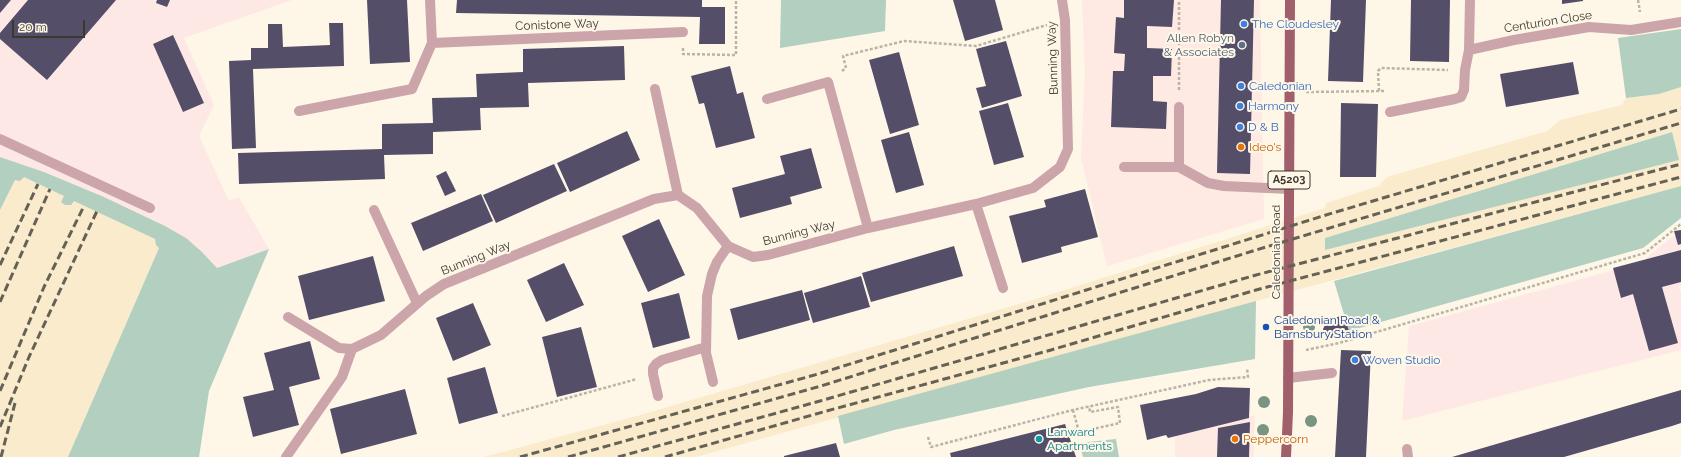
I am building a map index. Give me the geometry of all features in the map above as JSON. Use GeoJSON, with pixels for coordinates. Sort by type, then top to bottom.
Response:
{"type":"FeatureCollection","features":[{"type":"Feature","properties":{"kind":"main road","name":"Caledonian Road"},"geometry":{"type":"LineString","coordinates":[[1286,457],[1288,378],[1290,0]]}},
{"type":"Feature","properties":{"kind":"street"},"geometry":{"type":"LineString","coordinates":[[299,111],[412,90],[432,43],[430,0]]}},
{"type":"Feature","properties":{"kind":"street","name":"Bunning Way"},"geometry":{"type":"LineString","coordinates":[[352,349],[381,335],[426,296],[451,282],[654,199],[678,195],[697,208],[728,246],[753,257],[768,255],[868,228],[976,204],[1033,188],[1060,167],[1068,149],[1065,20],[1062,0]]}},
{"type":"Feature","properties":{"kind":"street"},"geometry":{"type":"LineString","coordinates":[[1390,112],[1461,97],[1464,90],[1465,70],[1469,50],[1470,0]]}},
{"type":"Feature","properties":{"kind":"street","name":"Centurion Close"},"geometry":{"type":"LineString","coordinates":[[1469,50],[1514,40],[1589,27],[1631,30],[1681,22]]}},
{"type":"Feature","properties":{"kind":"street","name":"Conistone Way"},"geometry":{"type":"LineString","coordinates":[[432,43],[683,32]]}},
{"type":"Feature","properties":{"kind":"street"},"geometry":{"type":"LineString","coordinates":[[767,98],[828,82],[868,228]]}},
{"type":"Feature","properties":{"kind":"street"},"geometry":{"type":"LineString","coordinates":[[655,89],[678,195]]}},
{"type":"Feature","properties":{"kind":"street"},"geometry":{"type":"LineString","coordinates":[[1179,107],[1179,167]]}},
{"type":"Feature","properties":{"kind":"street"},"geometry":{"type":"LineString","coordinates":[[0,139],[150,208]]}},
{"type":"Feature","properties":{"kind":"street"},"geometry":{"type":"LineString","coordinates":[[1124,167],[1179,167],[1208,183],[1224,186],[1289,189]]}},
{"type":"Feature","properties":{"kind":"street"},"geometry":{"type":"LineString","coordinates":[[976,204],[1003,288]]}},
{"type":"Feature","properties":{"kind":"street"},"geometry":{"type":"LineString","coordinates":[[374,210],[417,304]]}},
{"type":"Feature","properties":{"kind":"street"},"geometry":{"type":"LineString","coordinates":[[713,382],[706,348],[707,296],[712,274],[728,246]]}},
{"type":"Feature","properties":{"kind":"street"},"geometry":{"type":"LineString","coordinates":[[286,457],[342,377],[352,349],[339,348],[288,317]]}},
{"type":"Feature","properties":{"kind":"street"},"geometry":{"type":"LineString","coordinates":[[658,396],[653,368],[662,360],[706,348]]}},
{"type":"Feature","properties":{"kind":"street"},"geometry":{"type":"LineString","coordinates":[[1288,378],[1332,373]]}},
{"type":"Feature","properties":{"kind":"path"},"geometry":{"type":"LineString","coordinates":[[683,32],[684,54],[736,55],[736,0]]}},
{"type":"Feature","properties":{"kind":"path"},"geometry":{"type":"LineString","coordinates":[[1179,107],[1180,0]]}},
{"type":"Feature","properties":{"kind":"path"},"geometry":{"type":"LineString","coordinates":[[828,82],[846,68],[843,56],[904,41],[976,46],[1065,20]]}},
{"type":"Feature","properties":{"kind":"path"},"geometry":{"type":"LineString","coordinates":[[1379,91],[1378,71],[1381,68],[1465,70]]}},
{"type":"Feature","properties":{"kind":"path"},"geometry":{"type":"LineString","coordinates":[[1290,92],[1386,91]]}},
{"type":"Feature","properties":{"kind":"path"},"geometry":{"type":"LineString","coordinates":[[1288,354],[1339,343],[1645,253],[1681,224]]}},
{"type":"Feature","properties":{"kind":"path"},"geometry":{"type":"LineString","coordinates":[[928,437],[931,447],[1089,406],[1208,380],[1248,377],[1247,368]]}},
{"type":"Feature","properties":{"kind":"path"},"geometry":{"type":"LineString","coordinates":[[502,416],[653,374]]}},
{"type":"Feature","properties":{"kind":"path"},"geometry":{"type":"LineString","coordinates":[[1073,410],[1079,432],[1120,423],[1118,407],[1090,412],[1089,406]]}},
{"type":"Feature","properties":{"kind":"shaded area"},"geometry":{"type":"Polygon","coordinates":[[[0,0],[292,0],[184,38],[214,105],[199,136],[229,201],[239,197],[269,249],[217,268],[186,238],[165,226],[104,197],[44,172],[0,157],[0,0]]]}},
{"type":"Feature","properties":{"kind":"shaded area"},"geometry":{"type":"Polygon","coordinates":[[[1082,0],[1260,0],[1264,219],[1107,266],[1081,158],[1085,72],[1082,0]]]}},
{"type":"Feature","properties":{"kind":"shaded area"},"geometry":{"type":"Polygon","coordinates":[[[1681,87],[1681,186],[1256,301],[696,457],[484,457],[644,414],[1036,299],[1325,208],[1326,203],[1379,186],[1387,177],[1547,131],[1560,120],[1622,105],[1626,98],[1659,94],[1681,87]],[[1671,132],[1325,238],[1325,250],[1679,160],[1671,132]]]}},
{"type":"Feature","properties":{"kind":"shaded area"},"geometry":{"type":"Polygon","coordinates":[[[24,177],[155,239],[156,245],[159,248],[68,457],[0,457],[0,210],[15,180],[24,177]]]}},
{"type":"Feature","properties":{"kind":"shaded area"},"geometry":{"type":"Polygon","coordinates":[[[1681,234],[1681,286],[1679,286],[1681,293],[1681,350],[1402,421],[1409,326],[1647,261],[1646,258],[1672,237],[1681,234]]]}},
{"type":"Feature","properties":{"kind":"shaded area"},"geometry":{"type":"Polygon","coordinates":[[[1255,415],[1254,457],[1175,457],[1175,435],[1255,415]]]}},
{"type":"Feature","properties":{"kind":"green space"},"geometry":{"type":"Polygon","coordinates":[[[781,0],[886,0],[885,31],[780,48],[781,0]]]}},
{"type":"Feature","properties":{"kind":"green space"},"geometry":{"type":"Polygon","coordinates":[[[1681,29],[1681,87],[1659,94],[1626,98],[1618,38],[1681,29]]]}},
{"type":"Feature","properties":{"kind":"green space"},"geometry":{"type":"Polygon","coordinates":[[[1672,132],[1679,160],[1325,250],[1325,238],[1672,132]]]}},
{"type":"Feature","properties":{"kind":"green space"},"geometry":{"type":"Polygon","coordinates":[[[0,157],[44,172],[104,197],[165,226],[186,238],[217,268],[269,249],[209,391],[199,457],[68,457],[159,248],[156,245],[155,239],[74,201],[71,205],[65,205],[61,202],[64,196],[24,177],[20,181],[15,180],[0,210],[0,157]]]}},
{"type":"Feature","properties":{"kind":"green space"},"geometry":{"type":"Polygon","coordinates":[[[1681,186],[1681,218],[1643,248],[1349,331],[1334,281],[1681,186]]]}},
{"type":"Feature","properties":{"kind":"green space"},"geometry":{"type":"Polygon","coordinates":[[[1256,301],[1255,359],[1089,387],[894,430],[844,444],[838,416],[1256,301]]]}},
{"type":"Feature","properties":{"kind":"green space"},"geometry":{"type":"Polygon","coordinates":[[[1116,439],[1119,457],[1083,457],[1079,443],[1116,439]]]}},
{"type":"Feature","properties":{"kind":"building"},"geometry":{"type":"Polygon","coordinates":[[[0,0],[11,0],[0,13],[0,0]]]}},
{"type":"Feature","properties":{"kind":"building"},"geometry":{"type":"Polygon","coordinates":[[[28,0],[116,0],[47,80],[0,39],[0,33],[28,0]]]}},
{"type":"Feature","properties":{"kind":"building"},"geometry":{"type":"Polygon","coordinates":[[[157,0],[170,0],[167,7],[156,3],[157,0]]]}},
{"type":"Feature","properties":{"kind":"building"},"geometry":{"type":"Polygon","coordinates":[[[367,0],[407,0],[410,62],[370,64],[367,0]]]}},
{"type":"Feature","properties":{"kind":"building"},"geometry":{"type":"Polygon","coordinates":[[[457,0],[702,0],[702,7],[725,7],[725,44],[699,44],[700,17],[456,13],[457,0]]]}},
{"type":"Feature","properties":{"kind":"building"},"geometry":{"type":"Polygon","coordinates":[[[953,0],[995,0],[1003,30],[965,41],[953,0]]]}},
{"type":"Feature","properties":{"kind":"building"},"geometry":{"type":"Polygon","coordinates":[[[1124,0],[1174,0],[1172,27],[1147,26],[1147,48],[1172,49],[1171,76],[1153,76],[1153,101],[1167,102],[1166,129],[1111,127],[1113,71],[1124,71],[1125,54],[1114,53],[1116,17],[1124,18],[1124,0]]]}},
{"type":"Feature","properties":{"kind":"building"},"geometry":{"type":"Polygon","coordinates":[[[1221,0],[1254,0],[1250,174],[1217,173],[1221,0]]]}},
{"type":"Feature","properties":{"kind":"building"},"geometry":{"type":"Polygon","coordinates":[[[1331,0],[1366,0],[1363,82],[1328,81],[1331,0]]]}},
{"type":"Feature","properties":{"kind":"building"},"geometry":{"type":"Polygon","coordinates":[[[1411,0],[1450,0],[1449,62],[1410,61],[1411,0]]]}},
{"type":"Feature","properties":{"kind":"building"},"geometry":{"type":"Polygon","coordinates":[[[1562,0],[1583,0],[1583,1],[1562,4],[1562,0]]]}},
{"type":"Feature","properties":{"kind":"building"},"geometry":{"type":"Polygon","coordinates":[[[329,23],[343,23],[344,66],[253,69],[256,148],[232,149],[229,61],[251,60],[251,48],[268,48],[268,24],[282,24],[283,47],[330,45],[329,23]]]}},
{"type":"Feature","properties":{"kind":"building"},"geometry":{"type":"Polygon","coordinates":[[[173,35],[204,103],[183,112],[153,44],[173,35]]]}},
{"type":"Feature","properties":{"kind":"building"},"geometry":{"type":"Polygon","coordinates":[[[1006,41],[1022,96],[982,108],[976,88],[986,86],[976,49],[1006,41]]]}},
{"type":"Feature","properties":{"kind":"building"},"geometry":{"type":"Polygon","coordinates":[[[624,46],[625,80],[528,83],[529,107],[480,108],[481,130],[433,132],[433,154],[384,155],[385,179],[239,184],[238,153],[382,149],[382,124],[433,123],[432,98],[477,97],[476,74],[523,72],[523,49],[624,46]]]}},
{"type":"Feature","properties":{"kind":"building"},"geometry":{"type":"Polygon","coordinates":[[[899,52],[919,125],[890,134],[869,60],[899,52]]]}},
{"type":"Feature","properties":{"kind":"building"},"geometry":{"type":"Polygon","coordinates":[[[1573,62],[1579,94],[1506,107],[1500,74],[1573,62]]]}},
{"type":"Feature","properties":{"kind":"building"},"geometry":{"type":"Polygon","coordinates":[[[730,66],[737,94],[743,92],[755,138],[716,148],[704,103],[699,104],[691,76],[730,66]]]}},
{"type":"Feature","properties":{"kind":"building"},"geometry":{"type":"Polygon","coordinates":[[[1008,103],[1024,157],[994,165],[979,111],[1008,103]]]}},
{"type":"Feature","properties":{"kind":"building"},"geometry":{"type":"Polygon","coordinates":[[[1341,103],[1378,104],[1376,177],[1340,177],[1341,103]]]}},
{"type":"Feature","properties":{"kind":"building"},"geometry":{"type":"Polygon","coordinates":[[[627,131],[640,160],[570,192],[557,163],[627,131]]]}},
{"type":"Feature","properties":{"kind":"building"},"geometry":{"type":"Polygon","coordinates":[[[909,132],[924,185],[896,193],[881,140],[909,132]]]}},
{"type":"Feature","properties":{"kind":"building"},"geometry":{"type":"Polygon","coordinates":[[[811,148],[822,188],[790,197],[792,204],[740,218],[732,188],[785,174],[780,156],[811,148]]]}},
{"type":"Feature","properties":{"kind":"building"},"geometry":{"type":"Polygon","coordinates":[[[554,164],[567,191],[496,223],[483,195],[554,164]]]}},
{"type":"Feature","properties":{"kind":"building"},"geometry":{"type":"Polygon","coordinates":[[[446,171],[456,191],[445,196],[436,176],[446,171]]]}},
{"type":"Feature","properties":{"kind":"building"},"geometry":{"type":"Polygon","coordinates":[[[1085,189],[1098,237],[1061,247],[1062,252],[1022,263],[1009,216],[1046,207],[1044,200],[1085,189]]]}},
{"type":"Feature","properties":{"kind":"building"},"geometry":{"type":"Polygon","coordinates":[[[481,194],[493,221],[423,251],[411,223],[481,194]]]}},
{"type":"Feature","properties":{"kind":"building"},"geometry":{"type":"Polygon","coordinates":[[[659,219],[685,275],[648,292],[622,236],[659,219]]]}},
{"type":"Feature","properties":{"kind":"building"},"geometry":{"type":"Polygon","coordinates":[[[1681,230],[1681,244],[1678,245],[1674,231],[1681,230]]]}},
{"type":"Feature","properties":{"kind":"building"},"geometry":{"type":"Polygon","coordinates":[[[954,246],[963,276],[871,302],[862,273],[954,246]]]}},
{"type":"Feature","properties":{"kind":"building"},"geometry":{"type":"Polygon","coordinates":[[[1681,250],[1681,282],[1662,287],[1678,343],[1649,351],[1633,294],[1621,298],[1613,268],[1681,250]]]}},
{"type":"Feature","properties":{"kind":"building"},"geometry":{"type":"Polygon","coordinates":[[[373,256],[385,301],[309,320],[298,276],[373,256]]]}},
{"type":"Feature","properties":{"kind":"building"},"geometry":{"type":"Polygon","coordinates":[[[564,263],[584,305],[546,322],[527,280],[564,263]]]}},
{"type":"Feature","properties":{"kind":"building"},"geometry":{"type":"Polygon","coordinates":[[[861,276],[870,307],[813,323],[804,293],[861,276]]]}},
{"type":"Feature","properties":{"kind":"building"},"geometry":{"type":"Polygon","coordinates":[[[802,290],[810,320],[738,340],[730,309],[802,290]]]}},
{"type":"Feature","properties":{"kind":"building"},"geometry":{"type":"Polygon","coordinates":[[[679,293],[690,338],[653,348],[641,303],[679,293]]]}},
{"type":"Feature","properties":{"kind":"building"},"geometry":{"type":"Polygon","coordinates":[[[473,303],[491,345],[453,361],[436,318],[473,303]]]}},
{"type":"Feature","properties":{"kind":"building"},"geometry":{"type":"Polygon","coordinates":[[[1344,315],[1349,331],[1347,334],[1331,338],[1325,336],[1323,329],[1326,323],[1331,319],[1344,315]]]}},
{"type":"Feature","properties":{"kind":"building"},"geometry":{"type":"Polygon","coordinates":[[[581,327],[597,387],[557,397],[542,337],[581,327]]]}},
{"type":"Feature","properties":{"kind":"building"},"geometry":{"type":"Polygon","coordinates":[[[310,341],[320,379],[289,387],[299,425],[253,437],[243,397],[274,390],[264,353],[310,341]]]}},
{"type":"Feature","properties":{"kind":"building"},"geometry":{"type":"Polygon","coordinates":[[[1341,350],[1371,351],[1366,457],[1335,457],[1341,350]]]}},
{"type":"Feature","properties":{"kind":"building"},"geometry":{"type":"Polygon","coordinates":[[[485,367],[498,413],[459,424],[447,378],[485,367]]]}},
{"type":"Feature","properties":{"kind":"building"},"geometry":{"type":"Polygon","coordinates":[[[1218,387],[1250,388],[1249,418],[1168,438],[1166,435],[1147,440],[1140,405],[1196,394],[1218,387]]]}},
{"type":"Feature","properties":{"kind":"building"},"geometry":{"type":"Polygon","coordinates":[[[405,389],[417,434],[341,454],[330,409],[405,389]]]}},
{"type":"Feature","properties":{"kind":"building"},"geometry":{"type":"Polygon","coordinates":[[[1681,390],[1681,423],[1672,426],[1564,457],[1452,457],[1681,390]]]}},
{"type":"Feature","properties":{"kind":"building"},"geometry":{"type":"Polygon","coordinates":[[[1250,422],[1249,457],[1217,457],[1218,428],[1250,422]]]}},
{"type":"Feature","properties":{"kind":"building","name":"Lanward Apartments"},"geometry":{"type":"Polygon","coordinates":[[[1065,424],[1076,457],[951,457],[950,453],[1065,424]]]}},
{"type":"Feature","properties":{"kind":"building"},"geometry":{"type":"Polygon","coordinates":[[[836,443],[840,457],[784,457],[784,456],[836,443]]]}},
{"type":"Feature","properties":{"kind":"railway"},"geometry":{"type":"LineString","coordinates":[[520,457],[818,374],[1326,215],[1681,109]]}},
{"type":"Feature","properties":{"kind":"railway"},"geometry":{"type":"LineString","coordinates":[[568,457],[821,386],[1256,250],[1681,123]]}},
{"type":"Feature","properties":{"kind":"railway"},"geometry":{"type":"LineString","coordinates":[[618,457],[820,401],[1256,275],[1681,164]]}},
{"type":"Feature","properties":{"kind":"railway"},"geometry":{"type":"LineString","coordinates":[[665,457],[1051,350],[1256,290],[1681,177]]}},
{"type":"Feature","properties":{"kind":"railway"},"geometry":{"type":"LineString","coordinates":[[0,265],[38,184]]}},
{"type":"Feature","properties":{"kind":"railway"},"geometry":{"type":"LineString","coordinates":[[0,302],[50,189]]}},
{"type":"Feature","properties":{"kind":"railway"},"geometry":{"type":"LineString","coordinates":[[0,391],[44,287],[84,206]]}},
{"type":"Feature","properties":{"kind":"railway"},"geometry":{"type":"LineString","coordinates":[[0,427],[29,357],[97,211]]}},
{"type":"Feature","properties":{"kind":"railway"},"geometry":{"type":"LineString","coordinates":[[1,457],[15,403]]}},
{"type":"Feature","properties":{"kind":"place","name":"The Cloudesley"},"geometry":{"type":"Point","coordinates":[1244,24]}},
{"type":"Feature","properties":{"kind":"place","name":"Allen Robyn & Associates"},"geometry":{"type":"Point","coordinates":[1242,45]}},
{"type":"Feature","properties":{"kind":"place","name":"Caledonian"},"geometry":{"type":"Point","coordinates":[1241,86]}},
{"type":"Feature","properties":{"kind":"place","name":"Harmony"},"geometry":{"type":"Point","coordinates":[1240,106]}},
{"type":"Feature","properties":{"kind":"place","name":"D & B"},"geometry":{"type":"Point","coordinates":[1240,127]}},
{"type":"Feature","properties":{"kind":"place","name":"Ideo's"},"geometry":{"type":"Point","coordinates":[1241,147]}},
{"type":"Feature","properties":{"kind":"place","name":"Caledonian Road & Barnsbury Station"},"geometry":{"type":"Point","coordinates":[1266,327]}},
{"type":"Feature","properties":{"kind":"place","name":"Woven Studio"},"geometry":{"type":"Point","coordinates":[1355,360]}},
{"type":"Feature","properties":{"kind":"place","name":"Lanward Apartments"},"geometry":{"type":"Point","coordinates":[1039,439]}},
{"type":"Feature","properties":{"kind":"place","name":"Peppercorn"},"geometry":{"type":"Point","coordinates":[1235,439]}}]}
